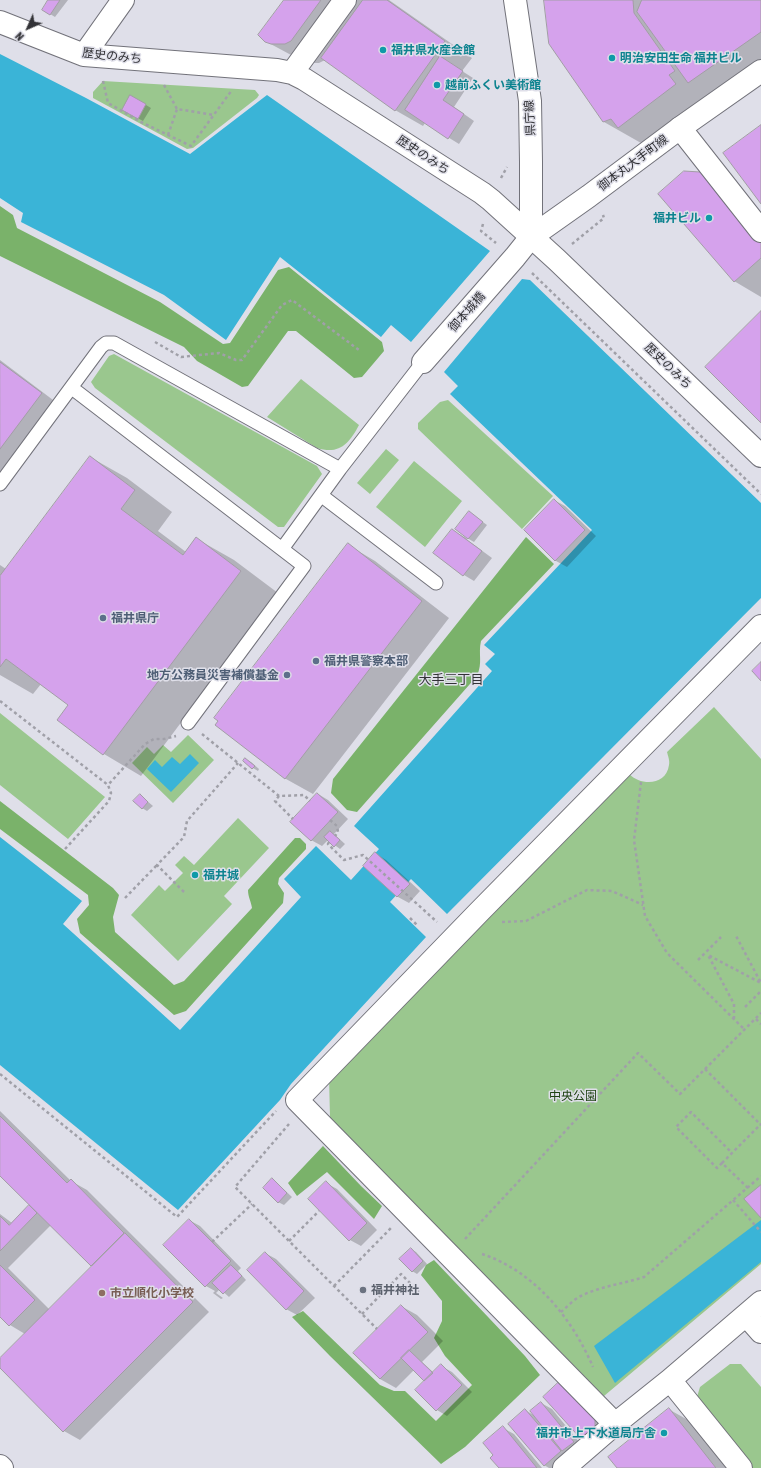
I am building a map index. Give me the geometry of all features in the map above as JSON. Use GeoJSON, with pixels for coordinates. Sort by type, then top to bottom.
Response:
{"type":"FeatureCollection","features":[{"type":"Feature","properties":{"kind":"street"},"geometry":{"type":"LineString","coordinates":[[84,55],[123,0]]}},
{"type":"Feature","properties":{"kind":"street"},"geometry":{"type":"LineString","coordinates":[[292,73],[345,0]]}},
{"type":"Feature","properties":{"kind":"street","name":"県庁線"},"geometry":{"type":"LineString","coordinates":[[515,0],[530,107],[531,237]]}},
{"type":"Feature","properties":{"kind":"street","name":"歴史のみち"},"geometry":{"type":"LineString","coordinates":[[0,22],[84,55],[292,73],[482,193],[557,260],[761,456]]}},
{"type":"Feature","properties":{"kind":"street","name":"御本丸大手町線"},"geometry":{"type":"LineString","coordinates":[[511,262],[531,237],[761,71]]}},
{"type":"Feature","properties":{"kind":"street"},"geometry":{"type":"LineString","coordinates":[[680,128],[761,231]]}},
{"type":"Feature","properties":{"kind":"street","name":"御本城橋"},"geometry":{"type":"LineString","coordinates":[[423,362],[511,262]]}},
{"type":"Feature","properties":{"kind":"street"},"geometry":{"type":"LineString","coordinates":[[614,1424],[297,1100],[453,938],[761,626]]}},
{"type":"Feature","properties":{"kind":"street"},"geometry":{"type":"LineString","coordinates":[[574,1465],[614,1424],[670,1380],[754,1309],[761,1332]]}},
{"type":"Feature","properties":{"kind":"street"},"geometry":{"type":"LineString","coordinates":[[670,1380],[741,1468]]}},
{"type":"Feature","properties":{"kind":"lane"},"geometry":{"type":"LineString","coordinates":[[0,484],[101,347],[106,343],[114,343],[340,469]]}},
{"type":"Feature","properties":{"kind":"lane"},"geometry":{"type":"LineString","coordinates":[[282,549],[322,496],[340,469],[423,362]]}},
{"type":"Feature","properties":{"kind":"lane"},"geometry":{"type":"LineString","coordinates":[[72,388],[304,566],[188,723]]}},
{"type":"Feature","properties":{"kind":"lane"},"geometry":{"type":"LineString","coordinates":[[322,496],[436,583]]}},
{"type":"Feature","properties":{"kind":"path"},"geometry":{"type":"LineString","coordinates":[[103,81],[108,103],[143,123],[191,146],[233,89]]}},
{"type":"Feature","properties":{"kind":"path"},"geometry":{"type":"LineString","coordinates":[[164,85],[177,109],[168,135]]}},
{"type":"Feature","properties":{"kind":"path"},"geometry":{"type":"LineString","coordinates":[[177,109],[214,115]]}},
{"type":"Feature","properties":{"kind":"path"},"geometry":{"type":"LineString","coordinates":[[155,342],[181,357],[220,353],[236,360],[242,360],[282,305],[292,300],[359,350]]}},
{"type":"Feature","properties":{"kind":"path"},"geometry":{"type":"LineString","coordinates":[[0,701],[108,785],[110,793],[109,801],[65,849]]}},
{"type":"Feature","properties":{"kind":"path"},"geometry":{"type":"LineString","coordinates":[[108,785],[145,744],[154,739],[164,740],[176,736],[188,723],[279,796],[304,795],[310,801]]}},
{"type":"Feature","properties":{"kind":"path"},"geometry":{"type":"LineString","coordinates":[[635,754],[643,763],[634,840],[645,916],[667,953],[745,1030]]}},
{"type":"Feature","properties":{"kind":"path"},"geometry":{"type":"LineString","coordinates":[[125,898],[184,837],[187,821],[238,763]]}},
{"type":"Feature","properties":{"kind":"path"},"geometry":{"type":"LineString","coordinates":[[279,796],[275,801],[293,818]]}},
{"type":"Feature","properties":{"kind":"path"},"geometry":{"type":"LineString","coordinates":[[330,820],[337,826],[338,832],[335,836]]}},
{"type":"Feature","properties":{"kind":"path"},"geometry":{"type":"LineString","coordinates":[[329,842],[328,844],[344,860],[363,855],[369,859],[453,938]]}},
{"type":"Feature","properties":{"kind":"path"},"geometry":{"type":"LineString","coordinates":[[157,865],[184,892]]}},
{"type":"Feature","properties":{"kind":"path"},"geometry":{"type":"LineString","coordinates":[[479,913],[500,922],[526,921],[587,890],[612,891],[643,906]]}},
{"type":"Feature","properties":{"kind":"path"},"geometry":{"type":"LineString","coordinates":[[410,918],[418,926]]}},
{"type":"Feature","properties":{"kind":"path"},"geometry":{"type":"LineString","coordinates":[[734,1020],[734,1004],[708,956],[761,982],[735,934]]}},
{"type":"Feature","properties":{"kind":"path"},"geometry":{"type":"LineString","coordinates":[[698,960],[722,936]]}},
{"type":"Feature","properties":{"kind":"path"},"geometry":{"type":"LineString","coordinates":[[746,1007],[761,991]]}},
{"type":"Feature","properties":{"kind":"path"},"geometry":{"type":"LineString","coordinates":[[450,1255],[638,1053],[680,1094],[761,1013]]}},
{"type":"Feature","properties":{"kind":"path"},"geometry":{"type":"LineString","coordinates":[[756,1019],[761,1024]]}},
{"type":"Feature","properties":{"kind":"path"},"geometry":{"type":"LineString","coordinates":[[705,1069],[761,1124],[732,1153],[717,1168],[676,1127],[691,1112],[732,1153]]}},
{"type":"Feature","properties":{"kind":"path"},"geometry":{"type":"LineString","coordinates":[[0,1074],[177,1217],[276,1111]]}},
{"type":"Feature","properties":{"kind":"path"},"geometry":{"type":"LineString","coordinates":[[304,1107],[235,1187],[376,1329]]}},
{"type":"Feature","properties":{"kind":"path"},"geometry":{"type":"LineString","coordinates":[[722,1163],[748,1188]]}},
{"type":"Feature","properties":{"kind":"path"},"geometry":{"type":"LineString","coordinates":[[561,1312],[579,1297],[592,1291],[644,1277],[761,1176]]}},
{"type":"Feature","properties":{"kind":"path"},"geometry":{"type":"LineString","coordinates":[[733,1200],[761,1232]]}},
{"type":"Feature","properties":{"kind":"path"},"geometry":{"type":"LineString","coordinates":[[212,1242],[252,1204]]}},
{"type":"Feature","properties":{"kind":"path"},"geometry":{"type":"LineString","coordinates":[[289,1241],[319,1211]]}},
{"type":"Feature","properties":{"kind":"path"},"geometry":{"type":"LineString","coordinates":[[334,1286],[407,1211]]}},
{"type":"Feature","properties":{"kind":"path"},"geometry":{"type":"LineString","coordinates":[[450,1255],[478,1253],[494,1258],[513,1269],[544,1293],[561,1312],[585,1348],[593,1368]]}},
{"type":"Feature","properties":{"kind":"path"},"geometry":{"type":"LineString","coordinates":[[362,1314],[401,1274],[420,1293]]}},
{"type":"Feature","properties":{"kind":"green space"},"geometry":{"type":"Polygon","coordinates":[[[103,81],[255,90],[259,95],[193,148],[187,149],[93,98],[93,92],[103,81]]]}},
{"type":"Feature","properties":{"kind":"green space"},"geometry":{"type":"Polygon","coordinates":[[[0,206],[13,215],[17,228],[160,302],[223,344],[230,343],[278,270],[289,267],[382,342],[384,351],[362,377],[354,378],[296,331],[288,331],[248,386],[242,387],[197,361],[184,347],[0,256],[0,206]]]}},
{"type":"Feature","properties":{"kind":"green space"},"geometry":{"type":"Polygon","coordinates":[[[114,354],[317,466],[322,474],[284,527],[278,527],[95,388],[91,382],[109,356],[114,354]]]}},
{"type":"Feature","properties":{"kind":"green space"},"geometry":{"type":"Polygon","coordinates":[[[301,379],[359,425],[351,438],[337,449],[325,450],[317,448],[267,417],[301,379]]]}},
{"type":"Feature","properties":{"kind":"green space"},"geometry":{"type":"Polygon","coordinates":[[[448,400],[553,496],[522,529],[418,429],[418,423],[440,402],[448,400]]]}},
{"type":"Feature","properties":{"kind":"green space"},"geometry":{"type":"Polygon","coordinates":[[[386,449],[399,460],[370,494],[357,483],[386,449]]]}},
{"type":"Feature","properties":{"kind":"green space"},"geometry":{"type":"Polygon","coordinates":[[[414,461],[462,501],[425,547],[376,507],[414,461]]]}},
{"type":"Feature","properties":{"kind":"green space"},"geometry":{"type":"Polygon","coordinates":[[[526,537],[554,564],[481,641],[480,666],[477,676],[357,812],[347,810],[331,793],[333,779],[526,537]]]}},
{"type":"Feature","properties":{"kind":"green space","name":"中央公園"},"geometry":{"type":"Polygon","coordinates":[[[714,707],[761,759],[761,1264],[604,1396],[330,1118],[329,1076],[629,774],[640,781],[646,782],[652,782],[663,777],[667,772],[669,763],[667,752],[714,707]]]}},
{"type":"Feature","properties":{"kind":"green space"},"geometry":{"type":"Polygon","coordinates":[[[0,713],[105,797],[68,839],[0,785],[0,713]]]}},
{"type":"Feature","properties":{"kind":"green space"},"geometry":{"type":"Polygon","coordinates":[[[188,735],[214,760],[173,803],[132,763],[147,747],[154,754],[163,745],[171,752],[188,735]]]}},
{"type":"Feature","properties":{"kind":"green space"},"geometry":{"type":"Polygon","coordinates":[[[0,801],[113,888],[119,895],[113,917],[115,932],[174,985],[184,981],[252,908],[248,890],[295,838],[300,838],[306,844],[306,849],[279,878],[278,884],[284,893],[283,903],[186,1011],[174,1015],[80,933],[77,919],[89,905],[88,895],[0,829],[0,801]]]}},
{"type":"Feature","properties":{"kind":"green space"},"geometry":{"type":"Polygon","coordinates":[[[238,818],[269,848],[224,896],[232,904],[178,961],[131,915],[159,885],[165,891],[183,873],[175,865],[184,856],[194,865],[238,818]]]}},
{"type":"Feature","properties":{"kind":"green space"},"geometry":{"type":"Polygon","coordinates":[[[323,1146],[382,1206],[374,1219],[327,1172],[297,1196],[288,1183],[323,1146]]]}},
{"type":"Feature","properties":{"kind":"green space"},"geometry":{"type":"Polygon","coordinates":[[[434,1260],[525,1356],[540,1375],[465,1447],[441,1464],[292,1317],[303,1311],[380,1385],[394,1391],[405,1391],[436,1421],[472,1385],[445,1356],[434,1338],[442,1321],[442,1301],[421,1275],[426,1265],[434,1260]]]}},
{"type":"Feature","properties":{"kind":"green space"},"geometry":{"type":"Polygon","coordinates":[[[730,1364],[741,1364],[761,1387],[761,1468],[751,1468],[697,1397],[700,1387],[730,1364]]]}},
{"type":"Feature","properties":{"kind":"water"},"geometry":{"type":"Polygon","coordinates":[[[0,54],[190,154],[267,95],[490,251],[411,342],[391,325],[381,337],[280,257],[226,340],[164,295],[21,222],[23,213],[0,198],[0,54]]]}},
{"type":"Feature","properties":{"kind":"water"},"geometry":{"type":"Polygon","coordinates":[[[522,279],[530,280],[761,503],[761,598],[447,914],[411,879],[390,902],[426,937],[291,1084],[280,1100],[178,1210],[0,1065],[0,837],[82,901],[63,924],[180,1030],[301,897],[284,879],[316,846],[351,880],[379,849],[354,826],[492,671],[485,664],[495,654],[484,645],[592,530],[450,394],[458,386],[444,372],[522,279]]]}},
{"type":"Feature","properties":{"kind":"water"},"geometry":{"type":"Polygon","coordinates":[[[190,754],[199,763],[171,792],[147,769],[155,760],[162,767],[172,757],[180,764],[190,754]]]}},
{"type":"Feature","properties":{"kind":"water"},"geometry":{"type":"Polygon","coordinates":[[[761,1220],[761,1262],[615,1383],[594,1346],[761,1220]]]}},
{"type":"Feature","properties":{"kind":"building"},"geometry":{"type":"Polygon","coordinates":[[[48,0],[60,0],[50,15],[42,10],[48,0]]]}},
{"type":"Feature","properties":{"kind":"building"},"geometry":{"type":"Polygon","coordinates":[[[284,0],[321,0],[291,41],[285,44],[271,44],[265,42],[258,35],[284,0]]]}},
{"type":"Feature","properties":{"kind":"building","name":"福井県水産会館"},"geometry":{"type":"Polygon","coordinates":[[[363,0],[387,0],[445,41],[395,111],[321,58],[363,0]]]}},
{"type":"Feature","properties":{"kind":"building","name":"明治安田生命 福井ビル"},"geometry":{"type":"Polygon","coordinates":[[[544,0],[633,0],[634,13],[675,71],[669,75],[676,84],[618,128],[611,119],[603,122],[549,44],[544,0]]]}},
{"type":"Feature","properties":{"kind":"building"},"geometry":{"type":"Polygon","coordinates":[[[642,0],[761,0],[761,32],[688,83],[637,12],[642,0]]]}},
{"type":"Feature","properties":{"kind":"building","name":"越前ふくい美術館"},"geometry":{"type":"Polygon","coordinates":[[[440,56],[463,71],[443,100],[464,114],[448,139],[405,110],[440,56]]]}},
{"type":"Feature","properties":{"kind":"building"},"geometry":{"type":"Polygon","coordinates":[[[130,95],[146,104],[138,119],[122,110],[130,95]]]}},
{"type":"Feature","properties":{"kind":"building"},"geometry":{"type":"Polygon","coordinates":[[[761,125],[761,204],[723,153],[761,125]]]}},
{"type":"Feature","properties":{"kind":"building","name":"福井ビル"},"geometry":{"type":"Polygon","coordinates":[[[684,171],[700,172],[761,242],[761,258],[734,282],[658,194],[684,171]]]}},
{"type":"Feature","properties":{"kind":"building"},"geometry":{"type":"Polygon","coordinates":[[[761,311],[761,423],[705,367],[761,311]]]}},
{"type":"Feature","properties":{"kind":"building"},"geometry":{"type":"Polygon","coordinates":[[[0,362],[42,393],[0,449],[0,362]]]}},
{"type":"Feature","properties":{"kind":"building","name":"福井県庁"},"geometry":{"type":"Polygon","coordinates":[[[90,456],[135,490],[121,509],[183,555],[196,537],[241,571],[103,755],[57,720],[68,705],[6,659],[0,667],[0,576],[90,456]]]}},
{"type":"Feature","properties":{"kind":"building"},"geometry":{"type":"Polygon","coordinates":[[[554,499],[585,530],[555,561],[524,530],[554,499]]]}},
{"type":"Feature","properties":{"kind":"building"},"geometry":{"type":"Polygon","coordinates":[[[469,511],[483,522],[468,539],[455,529],[469,511]]]}},
{"type":"Feature","properties":{"kind":"building"},"geometry":{"type":"Polygon","coordinates":[[[452,529],[482,551],[463,576],[433,553],[452,529]]]}},
{"type":"Feature","properties":{"kind":"building"},"geometry":{"type":"Polygon","coordinates":[[[348,543],[422,601],[285,779],[215,725],[218,721],[214,718],[348,543]]]}},
{"type":"Feature","properties":{"kind":"building"},"geometry":{"type":"Polygon","coordinates":[[[761,662],[761,681],[752,671],[761,662]]]}},
{"type":"Feature","properties":{"kind":"building"},"geometry":{"type":"Polygon","coordinates":[[[245,758],[255,766],[252,769],[243,761],[245,758]]]}},
{"type":"Feature","properties":{"kind":"building"},"geometry":{"type":"Polygon","coordinates":[[[317,793],[338,812],[311,841],[290,822],[317,793]]]}},
{"type":"Feature","properties":{"kind":"building"},"geometry":{"type":"Polygon","coordinates":[[[140,794],[148,802],[142,809],[133,801],[140,794]]]}},
{"type":"Feature","properties":{"kind":"building"},"geometry":{"type":"Polygon","coordinates":[[[330,831],[340,840],[334,847],[324,837],[330,831]]]}},
{"type":"Feature","properties":{"kind":"building"},"geometry":{"type":"Polygon","coordinates":[[[375,852],[410,884],[397,897],[363,866],[375,852]]]}},
{"type":"Feature","properties":{"kind":"building"},"geometry":{"type":"Polygon","coordinates":[[[0,1116],[67,1183],[71,1179],[124,1233],[91,1266],[0,1176],[0,1116]]]}},
{"type":"Feature","properties":{"kind":"building"},"geometry":{"type":"Polygon","coordinates":[[[272,1178],[287,1193],[278,1203],[263,1188],[272,1178]]]}},
{"type":"Feature","properties":{"kind":"building"},"geometry":{"type":"Polygon","coordinates":[[[326,1181],[367,1223],[349,1241],[308,1199],[326,1181]]]}},
{"type":"Feature","properties":{"kind":"building"},"geometry":{"type":"Polygon","coordinates":[[[761,1185],[761,1218],[744,1199],[761,1185]]]}},
{"type":"Feature","properties":{"kind":"building"},"geometry":{"type":"Polygon","coordinates":[[[29,1205],[37,1213],[0,1251],[0,1216],[9,1225],[29,1205]]]}},
{"type":"Feature","properties":{"kind":"building"},"geometry":{"type":"Polygon","coordinates":[[[189,1219],[231,1261],[205,1287],[163,1245],[189,1219]]]}},
{"type":"Feature","properties":{"kind":"building"},"geometry":{"type":"Polygon","coordinates":[[[125,1233],[193,1302],[63,1432],[0,1368],[0,1358],[125,1233]]]}},
{"type":"Feature","properties":{"kind":"building"},"geometry":{"type":"Polygon","coordinates":[[[411,1248],[423,1261],[412,1272],[399,1259],[411,1248]]]}},
{"type":"Feature","properties":{"kind":"building"},"geometry":{"type":"Polygon","coordinates":[[[265,1252],[304,1291],[286,1310],[247,1270],[265,1252]]]}},
{"type":"Feature","properties":{"kind":"building"},"geometry":{"type":"Polygon","coordinates":[[[0,1265],[35,1300],[9,1326],[0,1317],[0,1265]]]}},
{"type":"Feature","properties":{"kind":"building"},"geometry":{"type":"Polygon","coordinates":[[[231,1265],[242,1276],[223,1294],[212,1283],[231,1265]]]}},
{"type":"Feature","properties":{"kind":"building"},"geometry":{"type":"Polygon","coordinates":[[[401,1305],[428,1332],[380,1379],[353,1353],[401,1305]]]}},
{"type":"Feature","properties":{"kind":"building"},"geometry":{"type":"Polygon","coordinates":[[[409,1350],[433,1373],[424,1381],[401,1358],[409,1350]]]}},
{"type":"Feature","properties":{"kind":"building"},"geometry":{"type":"Polygon","coordinates":[[[441,1364],[462,1385],[436,1411],[415,1390],[441,1364]]]}},
{"type":"Feature","properties":{"kind":"building"},"geometry":{"type":"Polygon","coordinates":[[[560,1381],[595,1420],[595,1428],[582,1440],[543,1397],[560,1381]]]}},
{"type":"Feature","properties":{"kind":"building"},"geometry":{"type":"Polygon","coordinates":[[[541,1402],[574,1442],[562,1451],[530,1411],[541,1402]]]}},
{"type":"Feature","properties":{"kind":"building","name":"福井市上下水道局庁舎"},"geometry":{"type":"Polygon","coordinates":[[[669,1408],[716,1468],[617,1468],[608,1457],[669,1408]]]}},
{"type":"Feature","properties":{"kind":"building"},"geometry":{"type":"Polygon","coordinates":[[[525,1409],[561,1451],[544,1466],[508,1424],[525,1409]]]}},
{"type":"Feature","properties":{"kind":"building"},"geometry":{"type":"Polygon","coordinates":[[[503,1426],[537,1468],[499,1468],[490,1458],[493,1455],[483,1443],[503,1426]]]}},
{"type":"Feature","properties":{"kind":"place","name":"福井県水産会館"},"geometry":{"type":"Point","coordinates":[383,50]}},
{"type":"Feature","properties":{"kind":"place","name":"明治安田生命 福井ビル"},"geometry":{"type":"Point","coordinates":[612,58]}},
{"type":"Feature","properties":{"kind":"place","name":"越前ふくい美術館"},"geometry":{"type":"Point","coordinates":[437,85]}},
{"type":"Feature","properties":{"kind":"place","name":"福井ビル"},"geometry":{"type":"Point","coordinates":[709,218]}},
{"type":"Feature","properties":{"kind":"place","name":"福井県庁"},"geometry":{"type":"Point","coordinates":[103,618]}},
{"type":"Feature","properties":{"kind":"place","name":"福井県警察本部"},"geometry":{"type":"Point","coordinates":[316,661]}},
{"type":"Feature","properties":{"kind":"place","name":"地方公務員災害補償基金"},"geometry":{"type":"Point","coordinates":[287,675]}},
{"type":"Feature","properties":{"kind":"place","name":"福井城"},"geometry":{"type":"Point","coordinates":[195,875]}},
{"type":"Feature","properties":{"kind":"place","name":"福井神社"},"geometry":{"type":"Point","coordinates":[363,1290]}},
{"type":"Feature","properties":{"kind":"place","name":"市立順化小学校"},"geometry":{"type":"Point","coordinates":[102,1293]}},
{"type":"Feature","properties":{"kind":"place","name":"福井市上下水道局庁舎"},"geometry":{"type":"Point","coordinates":[664,1433]}},
{"type":"Feature","properties":{"kind":"district","name":"大手三丁目"},"geometry":{"type":"Point","coordinates":[451,680]}}]}
